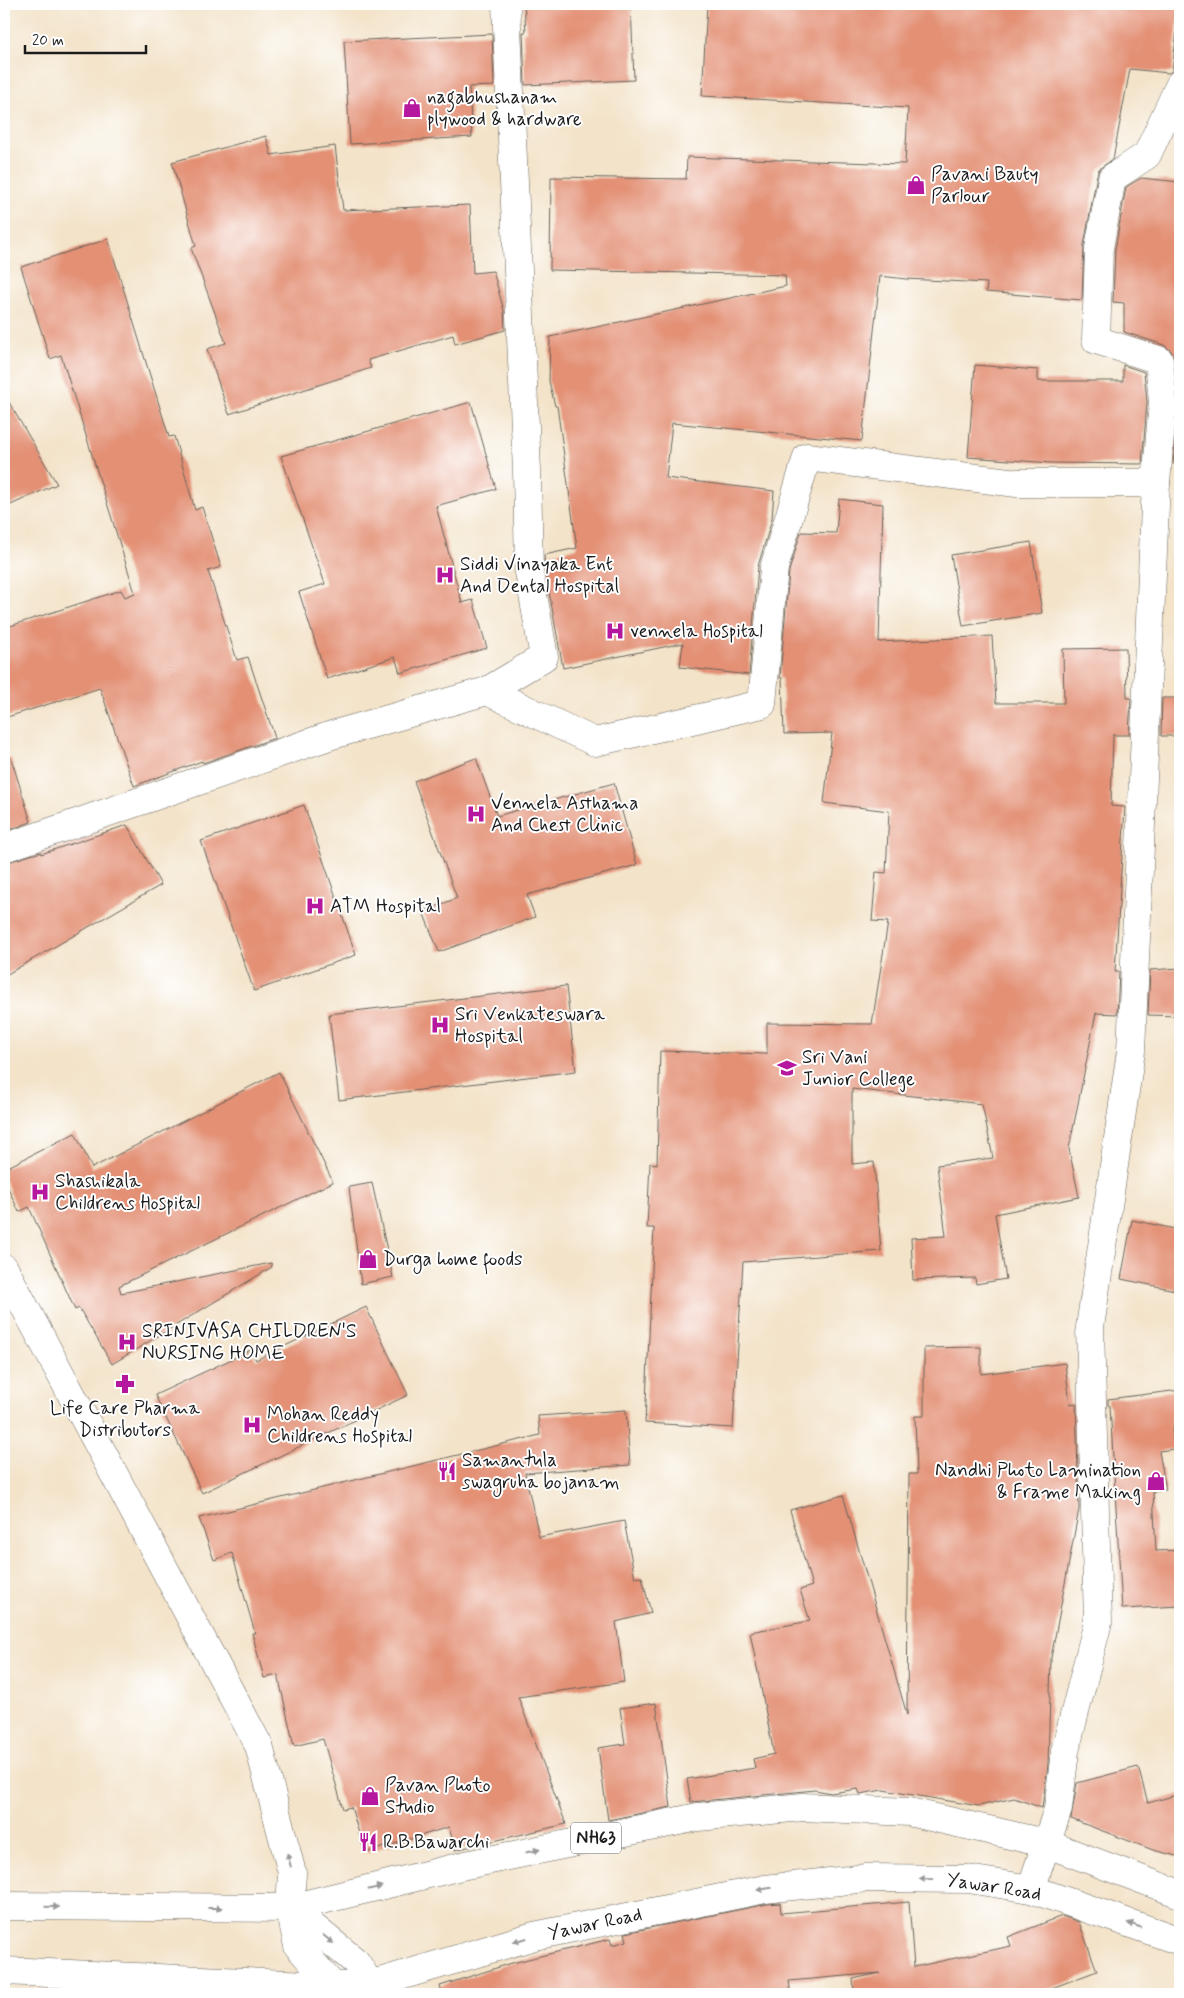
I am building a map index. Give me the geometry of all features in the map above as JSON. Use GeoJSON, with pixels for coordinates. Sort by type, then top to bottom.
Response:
{"type":"FeatureCollection","features":[{"type":"Feature","properties":{"kind":"main road"},"geometry":{"type":"LineString","coordinates":[[4,848],[332,735],[487,690],[544,657],[529,572],[527,471],[506,4]]}},
{"type":"Feature","properties":{"kind":"main road"},"geometry":{"type":"LineString","coordinates":[[1031,1889],[1058,1809],[1065,1751],[1098,1622],[1090,1327],[1131,1051],[1156,483],[1163,402],[1160,360],[1096,340],[1099,248],[1112,178],[1146,155],[1180,84]]}},
{"type":"Feature","properties":{"kind":"main road"},"geometry":{"type":"LineString","coordinates":[[487,690],[595,742],[762,704],[774,568],[807,457],[1017,483],[1156,483]]}},
{"type":"Feature","properties":{"kind":"main road"},"geometry":{"type":"LineString","coordinates":[[4,1268],[258,1746],[292,1873],[290,1908],[298,1946],[336,1990]]}},
{"type":"Feature","properties":{"kind":"main road","name":"NH63"},"geometry":{"type":"LineString","coordinates":[[4,1906],[290,1908],[466,1865],[698,1817],[804,1807],[909,1812],[1045,1843],[1180,1894]]}},
{"type":"Feature","properties":{"kind":"main road","name":"Yawar Road"},"geometry":{"type":"LineString","coordinates":[[4,1971],[336,1990],[373,1989],[534,1936],[765,1888],[867,1878],[968,1879],[1031,1889],[1180,1942]]}},
{"type":"Feature","properties":{"kind":"main road"},"geometry":{"type":"LineString","coordinates":[[290,1908],[356,1962],[373,1989]]}},
{"type":"Feature","properties":{"kind":"building"},"geometry":{"type":"Polygon","coordinates":[[[524,4],[631,4],[634,80],[525,85],[523,32],[526,32],[524,4]]]}},
{"type":"Feature","properties":{"kind":"building"},"geometry":{"type":"Polygon","coordinates":[[[707,4],[1156,4],[1180,7],[1172,71],[1169,73],[1130,69],[1113,159],[1099,169],[1097,175],[1084,245],[1082,300],[986,292],[987,283],[880,276],[862,441],[672,423],[666,478],[774,491],[772,519],[758,566],[749,675],[680,667],[683,643],[563,668],[545,570],[544,555],[577,548],[557,406],[555,406],[549,381],[550,337],[786,286],[785,275],[550,270],[551,177],[686,179],[687,157],[905,164],[908,108],[702,96],[707,4]]]}},
{"type":"Feature","properties":{"kind":"building"},"geometry":{"type":"Polygon","coordinates":[[[492,34],[494,86],[469,87],[472,137],[350,144],[344,41],[492,34]]]}},
{"type":"Feature","properties":{"kind":"building"},"geometry":{"type":"Polygon","coordinates":[[[266,136],[271,155],[335,146],[343,210],[470,205],[473,273],[493,271],[504,311],[505,330],[455,344],[453,335],[368,360],[371,368],[229,414],[207,349],[226,343],[191,248],[196,246],[172,162],[266,136]]]}},
{"type":"Feature","properties":{"kind":"building"},"geometry":{"type":"Polygon","coordinates":[[[1141,178],[1180,182],[1180,464],[1173,464],[1179,401],[1175,359],[1171,351],[1164,345],[1124,332],[1124,303],[1113,302],[1115,250],[1126,187],[1141,178]]]}},
{"type":"Feature","properties":{"kind":"building"},"geometry":{"type":"Polygon","coordinates":[[[108,239],[169,437],[174,436],[195,510],[202,507],[221,567],[208,571],[237,660],[248,657],[275,738],[203,763],[202,761],[134,786],[100,688],[4,718],[4,628],[121,590],[125,597],[135,593],[61,355],[50,359],[21,267],[108,239]]]}},
{"type":"Feature","properties":{"kind":"building"},"geometry":{"type":"Polygon","coordinates":[[[975,365],[1038,370],[1038,381],[1123,381],[1123,365],[1144,372],[1147,402],[1142,464],[1051,463],[968,457],[975,365]]]}},
{"type":"Feature","properties":{"kind":"building"},"geometry":{"type":"Polygon","coordinates":[[[4,394],[57,484],[4,508],[4,394]]]}},
{"type":"Feature","properties":{"kind":"building"},"geometry":{"type":"Polygon","coordinates":[[[471,402],[496,489],[436,506],[462,603],[473,600],[487,648],[400,673],[395,657],[327,679],[299,592],[325,584],[281,456],[471,402]]]}},
{"type":"Feature","properties":{"kind":"building"},"geometry":{"type":"Polygon","coordinates":[[[839,499],[883,504],[879,642],[992,636],[996,703],[1064,703],[1063,649],[1126,648],[1127,698],[1131,698],[1129,735],[1113,735],[1111,806],[1125,807],[1115,972],[1119,972],[1117,1014],[1096,1013],[1069,1149],[1079,1197],[995,1214],[1006,1279],[976,1284],[975,1278],[913,1280],[911,1238],[946,1236],[937,1165],[993,1158],[982,1104],[852,1089],[852,1164],[874,1162],[881,1251],[743,1262],[733,1428],[645,1423],[654,1228],[647,1228],[650,1163],[657,1164],[660,1051],[767,1054],[767,1023],[872,1024],[888,922],[872,921],[876,872],[886,873],[889,811],[824,803],[832,733],[784,734],[782,678],[780,678],[789,571],[801,532],[836,533],[839,499]]]}},
{"type":"Feature","properties":{"kind":"building"},"geometry":{"type":"Polygon","coordinates":[[[1031,542],[1042,613],[963,626],[951,555],[1031,542]]]}},
{"type":"Feature","properties":{"kind":"building"},"geometry":{"type":"Polygon","coordinates":[[[1162,698],[1180,698],[1180,736],[1161,736],[1162,698]]]}},
{"type":"Feature","properties":{"kind":"building"},"geometry":{"type":"Polygon","coordinates":[[[11,758],[31,822],[4,832],[4,759],[11,758]]]}},
{"type":"Feature","properties":{"kind":"building"},"geometry":{"type":"Polygon","coordinates":[[[476,758],[497,816],[614,783],[637,865],[527,895],[535,917],[439,952],[423,912],[457,898],[414,781],[476,758]]]}},
{"type":"Feature","properties":{"kind":"building"},"geometry":{"type":"Polygon","coordinates":[[[304,805],[356,955],[254,991],[201,841],[304,805]]]}},
{"type":"Feature","properties":{"kind":"building"},"geometry":{"type":"Polygon","coordinates":[[[127,825],[161,885],[4,976],[4,863],[41,852],[41,854],[127,825]]]}},
{"type":"Feature","properties":{"kind":"building"},"geometry":{"type":"Polygon","coordinates":[[[1180,968],[1180,1016],[1148,1015],[1150,970],[1180,968]]]}},
{"type":"Feature","properties":{"kind":"building"},"geometry":{"type":"Polygon","coordinates":[[[566,986],[576,1071],[339,1100],[329,1014],[566,986]]]}},
{"type":"Feature","properties":{"kind":"building"},"geometry":{"type":"Polygon","coordinates":[[[279,1072],[333,1182],[119,1286],[121,1293],[271,1263],[272,1267],[112,1364],[79,1308],[75,1310],[29,1207],[19,1212],[4,1179],[4,1169],[75,1133],[92,1168],[279,1072]]]}},
{"type":"Feature","properties":{"kind":"building"},"geometry":{"type":"Polygon","coordinates":[[[372,1183],[393,1277],[361,1284],[349,1187],[372,1183]]]}},
{"type":"Feature","properties":{"kind":"building"},"geometry":{"type":"Polygon","coordinates":[[[1132,1220],[1180,1230],[1180,1291],[1121,1279],[1132,1220]]]}},
{"type":"Feature","properties":{"kind":"building"},"geometry":{"type":"Polygon","coordinates":[[[366,1307],[408,1395],[202,1493],[155,1395],[251,1350],[256,1360],[366,1307]]]}},
{"type":"Feature","properties":{"kind":"building"},"geometry":{"type":"Polygon","coordinates":[[[981,1347],[981,1374],[1065,1363],[1070,1404],[1076,1403],[1079,1509],[1051,1658],[1048,1765],[1042,1808],[1014,1798],[979,1806],[883,1790],[860,1794],[858,1789],[831,1793],[815,1790],[691,1802],[687,1779],[755,1768],[753,1759],[774,1754],[750,1632],[810,1621],[800,1590],[812,1586],[790,1510],[843,1495],[907,1715],[909,1474],[917,1474],[915,1416],[924,1416],[924,1348],[981,1347]]]}},
{"type":"Feature","properties":{"kind":"building"},"geometry":{"type":"Polygon","coordinates":[[[1180,1390],[1180,1431],[1172,1428],[1174,1449],[1159,1451],[1166,1490],[1153,1492],[1156,1551],[1180,1550],[1180,1606],[1122,1609],[1110,1406],[1108,1405],[1108,1399],[1180,1390]]]}},
{"type":"Feature","properties":{"kind":"building"},"geometry":{"type":"Polygon","coordinates":[[[626,1410],[630,1465],[525,1473],[539,1537],[624,1521],[635,1578],[642,1577],[651,1613],[616,1622],[624,1682],[518,1697],[566,1824],[455,1850],[449,1827],[365,1853],[351,1807],[343,1809],[323,1739],[294,1746],[278,1675],[264,1678],[252,1633],[255,1633],[232,1553],[214,1560],[199,1518],[540,1435],[538,1416],[626,1410]]]}},
{"type":"Feature","properties":{"kind":"building"},"geometry":{"type":"Polygon","coordinates":[[[656,1703],[671,1807],[608,1820],[598,1748],[625,1744],[620,1708],[656,1703]]]}},
{"type":"Feature","properties":{"kind":"building"},"geometry":{"type":"Polygon","coordinates":[[[1138,1767],[1148,1803],[1180,1794],[1180,1857],[1153,1850],[1071,1819],[1077,1783],[1138,1767]]]}},
{"type":"Feature","properties":{"kind":"building"},"geometry":{"type":"Polygon","coordinates":[[[909,1902],[914,1967],[1011,1946],[1008,1937],[1062,1916],[1079,1922],[1097,1971],[1036,1994],[854,1994],[853,1979],[880,1973],[789,1981],[791,1994],[442,1994],[440,1986],[512,1963],[610,1939],[612,1945],[627,1941],[625,1933],[767,1904],[780,1903],[781,1913],[909,1902]]]}},
{"type":"Feature","properties":{"kind":"place","name":"nagabhushanam plywood & hardware"},"geometry":{"type":"Point","coordinates":[412,108]}},
{"type":"Feature","properties":{"kind":"place","name":"Pavani Bauty Parlour"},"geometry":{"type":"Point","coordinates":[916,185]}},
{"type":"Feature","properties":{"kind":"place","name":"Siddi Vinayaka Ent And Dental Hospital"},"geometry":{"type":"Point","coordinates":[445,575]}},
{"type":"Feature","properties":{"kind":"place","name":"vennela Hospital"},"geometry":{"type":"Point","coordinates":[615,631]}},
{"type":"Feature","properties":{"kind":"place","name":"Vennela Asthama And Chest Clinic"},"geometry":{"type":"Point","coordinates":[476,814]}},
{"type":"Feature","properties":{"kind":"place","name":"ATM Hospital"},"geometry":{"type":"Point","coordinates":[315,906]}},
{"type":"Feature","properties":{"kind":"place","name":"Sri Venkateswara Hospital"},"geometry":{"type":"Point","coordinates":[440,1025]}},
{"type":"Feature","properties":{"kind":"place","name":"Sri Vani Junior College"},"geometry":{"type":"Point","coordinates":[787,1068]}},
{"type":"Feature","properties":{"kind":"place","name":"Shashikala Childrens Hospital"},"geometry":{"type":"Point","coordinates":[40,1192]}},
{"type":"Feature","properties":{"kind":"place","name":"Durga home foods"},"geometry":{"type":"Point","coordinates":[368,1259]}},
{"type":"Feature","properties":{"kind":"place","name":"SRINIVASA CHILDREN'S NURSING HOME"},"geometry":{"type":"Point","coordinates":[127,1342]}},
{"type":"Feature","properties":{"kind":"place","name":"Life Care Pharma Distributors"},"geometry":{"type":"Point","coordinates":[125,1384]}},
{"type":"Feature","properties":{"kind":"place","name":"Mohan Reddy Childrens Hospital"},"geometry":{"type":"Point","coordinates":[252,1425]}},
{"type":"Feature","properties":{"kind":"place","name":"Samantula swagruha bojanam"},"geometry":{"type":"Point","coordinates":[447,1471]}},
{"type":"Feature","properties":{"kind":"place","name":"Nandhi Photo Lamination & Frame Making"},"geometry":{"type":"Point","coordinates":[1156,1481]}},
{"type":"Feature","properties":{"kind":"place","name":"Pavan Photo Studio"},"geometry":{"type":"Point","coordinates":[370,1796]}},
{"type":"Feature","properties":{"kind":"place","name":"R.B.Bawarchi"},"geometry":{"type":"Point","coordinates":[368,1842]}}]}
